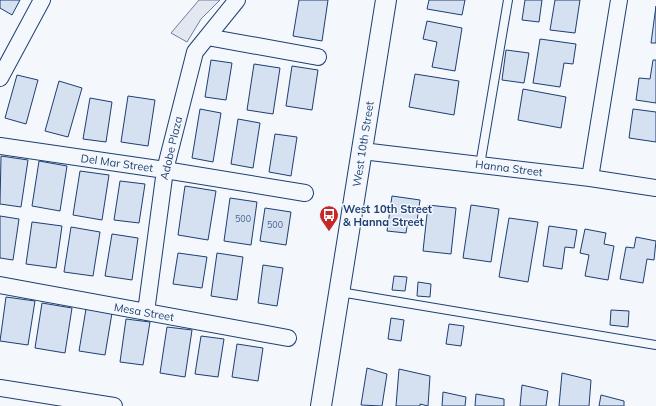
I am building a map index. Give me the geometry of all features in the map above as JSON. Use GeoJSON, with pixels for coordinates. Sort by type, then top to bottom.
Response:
{"type":"FeatureCollection","features":[{"type":"Feature","properties":{"kind":"street"},"geometry":{"type":"LineString","coordinates":[[0,78],[42,0]]}},
{"type":"Feature","properties":{"kind":"street","name":"Adobe Plaza"},"geometry":{"type":"LineString","coordinates":[[146,312],[165,170],[195,52],[238,0]]}},
{"type":"Feature","properties":{"kind":"street","name":"West 10th Street"},"geometry":{"type":"LineString","coordinates":[[321,406],[386,0]]}},
{"type":"Feature","properties":{"kind":"street"},"geometry":{"type":"LineString","coordinates":[[590,178],[619,0]]}},
{"type":"Feature","properties":{"kind":"street"},"geometry":{"type":"LineString","coordinates":[[207,37],[318,57]]}},
{"type":"Feature","properties":{"kind":"street","name":"Del Mar Street"},"geometry":{"type":"LineString","coordinates":[[0,146],[165,170],[305,193]]}},
{"type":"Feature","properties":{"kind":"street","name":"Hanna Street"},"geometry":{"type":"LineString","coordinates":[[362,151],[590,178],[656,188]]}},
{"type":"Feature","properties":{"kind":"street","name":"Mesa Street"},"geometry":{"type":"LineString","coordinates":[[0,285],[288,338]]}},
{"type":"Feature","properties":{"kind":"street"},"geometry":{"type":"LineString","coordinates":[[0,388],[114,406]]}},
{"type":"Feature","properties":{"kind":"lane"},"geometry":{"type":"LineString","coordinates":[[480,165],[508,0]]}},
{"type":"Feature","properties":{"kind":"lane"},"geometry":{"type":"LineString","coordinates":[[340,292],[656,345]]}},
{"type":"Feature","properties":{"kind":"shaded area"},"geometry":{"type":"Polygon","coordinates":[[[199,0],[220,0],[201,19],[187,42],[171,33],[199,0]]]}},
{"type":"Feature","properties":{"kind":"building"},"geometry":{"type":"Polygon","coordinates":[[[0,0],[20,0],[12,15],[0,8],[0,0]]]}},
{"type":"Feature","properties":{"kind":"building"},"geometry":{"type":"Polygon","coordinates":[[[299,0],[328,0],[322,41],[293,36],[299,0]]]}},
{"type":"Feature","properties":{"kind":"building"},"geometry":{"type":"Polygon","coordinates":[[[429,0],[465,0],[462,15],[427,9],[429,0]]]}},
{"type":"Feature","properties":{"kind":"building"},"geometry":{"type":"Polygon","coordinates":[[[525,0],[542,0],[539,22],[522,20],[525,0]]]}},
{"type":"Feature","properties":{"kind":"building"},"geometry":{"type":"Polygon","coordinates":[[[555,0],[580,0],[575,33],[550,30],[555,0]]]}},
{"type":"Feature","properties":{"kind":"building"},"geometry":{"type":"Polygon","coordinates":[[[656,6],[656,43],[651,43],[656,6]]]}},
{"type":"Feature","properties":{"kind":"building"},"geometry":{"type":"Polygon","coordinates":[[[427,21],[462,28],[455,71],[432,67],[437,42],[423,39],[427,21]]]}},
{"type":"Feature","properties":{"kind":"building"},"geometry":{"type":"Polygon","coordinates":[[[540,39],[576,44],[573,64],[564,63],[560,87],[533,83],[540,39]]]}},
{"type":"Feature","properties":{"kind":"building"},"geometry":{"type":"Polygon","coordinates":[[[506,50],[529,53],[524,83],[502,80],[506,50]]]}},
{"type":"Feature","properties":{"kind":"building"},"geometry":{"type":"Polygon","coordinates":[[[211,60],[232,63],[226,100],[205,97],[211,60]]]}},
{"type":"Feature","properties":{"kind":"building"},"geometry":{"type":"Polygon","coordinates":[[[653,60],[656,60],[656,103],[636,100],[639,78],[650,79],[653,60]]]}},
{"type":"Feature","properties":{"kind":"building"},"geometry":{"type":"Polygon","coordinates":[[[254,64],[280,68],[273,114],[247,110],[254,64]]]}},
{"type":"Feature","properties":{"kind":"building"},"geometry":{"type":"Polygon","coordinates":[[[292,66],[318,70],[312,110],[286,106],[292,66]]]}},
{"type":"Feature","properties":{"kind":"building"},"geometry":{"type":"Polygon","coordinates":[[[415,74],[459,81],[454,115],[409,107],[415,74]]]}},
{"type":"Feature","properties":{"kind":"building"},"geometry":{"type":"Polygon","coordinates":[[[17,75],[38,80],[26,124],[5,118],[17,75]]]}},
{"type":"Feature","properties":{"kind":"building"},"geometry":{"type":"Polygon","coordinates":[[[59,81],[82,88],[68,137],[45,131],[59,81]]]}},
{"type":"Feature","properties":{"kind":"building"},"geometry":{"type":"Polygon","coordinates":[[[523,89],[566,97],[561,128],[518,120],[523,89]]]}},
{"type":"Feature","properties":{"kind":"building"},"geometry":{"type":"Polygon","coordinates":[[[128,96],[155,100],[148,146],[121,142],[128,96]]]}},
{"type":"Feature","properties":{"kind":"building"},"geometry":{"type":"Polygon","coordinates":[[[90,98],[112,102],[106,142],[83,139],[90,98]]]}},
{"type":"Feature","properties":{"kind":"building"},"geometry":{"type":"Polygon","coordinates":[[[200,109],[221,113],[213,162],[192,158],[200,109]]]}},
{"type":"Feature","properties":{"kind":"building"},"geometry":{"type":"Polygon","coordinates":[[[633,109],[656,112],[656,142],[629,138],[633,109]]]}},
{"type":"Feature","properties":{"kind":"building"},"geometry":{"type":"Polygon","coordinates":[[[238,119],[260,123],[253,168],[231,164],[238,119]]]}},
{"type":"Feature","properties":{"kind":"building"},"geometry":{"type":"Polygon","coordinates":[[[275,134],[297,137],[291,176],[269,172],[275,134]]]}},
{"type":"Feature","properties":{"kind":"building"},"geometry":{"type":"Polygon","coordinates":[[[1,156],[28,160],[21,207],[0,204],[1,156]]]}},
{"type":"Feature","properties":{"kind":"building"},"geometry":{"type":"Polygon","coordinates":[[[39,161],[67,166],[60,211],[32,206],[39,161]]]}},
{"type":"Feature","properties":{"kind":"building"},"geometry":{"type":"Polygon","coordinates":[[[80,171],[109,175],[102,220],[73,215],[80,171]]]}},
{"type":"Feature","properties":{"kind":"building"},"geometry":{"type":"Polygon","coordinates":[[[120,181],[145,184],[139,223],[114,220],[120,181]]]}},
{"type":"Feature","properties":{"kind":"building"},"geometry":{"type":"Polygon","coordinates":[[[185,186],[216,191],[208,240],[178,235],[185,186]]]}},
{"type":"Feature","properties":{"kind":"building"},"geometry":{"type":"Polygon","coordinates":[[[392,196],[420,200],[417,221],[408,220],[406,233],[387,231],[392,196]]]}},
{"type":"Feature","properties":{"kind":"building"},"geometry":{"type":"Polygon","coordinates":[[[230,198],[257,202],[251,245],[224,241],[230,198]]]}},
{"type":"Feature","properties":{"kind":"building"},"geometry":{"type":"Polygon","coordinates":[[[428,205],[456,208],[451,254],[423,251],[428,205]]]}},
{"type":"Feature","properties":{"kind":"building"},"geometry":{"type":"Polygon","coordinates":[[[471,205],[499,209],[491,262],[463,258],[471,205]]]}},
{"type":"Feature","properties":{"kind":"building"},"geometry":{"type":"Polygon","coordinates":[[[265,208],[291,212],[286,245],[260,241],[265,208]]]}},
{"type":"Feature","properties":{"kind":"building"},"geometry":{"type":"Polygon","coordinates":[[[0,216],[19,219],[13,260],[0,258],[0,216]]]}},
{"type":"Feature","properties":{"kind":"building"},"geometry":{"type":"Polygon","coordinates":[[[509,218],[538,222],[528,282],[499,277],[509,218]]]}},
{"type":"Feature","properties":{"kind":"building"},"geometry":{"type":"Polygon","coordinates":[[[32,222],[62,226],[56,268],[26,264],[32,222]]]}},
{"type":"Feature","properties":{"kind":"building"},"geometry":{"type":"Polygon","coordinates":[[[549,226],[577,230],[574,248],[565,247],[562,269],[543,266],[549,226]]]}},
{"type":"Feature","properties":{"kind":"building"},"geometry":{"type":"Polygon","coordinates":[[[71,227],[100,232],[93,276],[64,272],[71,227]]]}},
{"type":"Feature","properties":{"kind":"building"},"geometry":{"type":"Polygon","coordinates":[[[585,229],[606,233],[604,244],[614,246],[608,280],[585,276],[589,255],[580,253],[585,229]]]}},
{"type":"Feature","properties":{"kind":"building"},"geometry":{"type":"Polygon","coordinates":[[[112,234],[138,238],[132,280],[105,276],[112,234]]]}},
{"type":"Feature","properties":{"kind":"building"},"geometry":{"type":"Polygon","coordinates":[[[636,237],[656,241],[654,260],[647,259],[643,283],[620,279],[626,247],[634,248],[636,237]]]}},
{"type":"Feature","properties":{"kind":"building"},"geometry":{"type":"Polygon","coordinates":[[[178,253],[207,257],[202,288],[173,284],[178,253]]]}},
{"type":"Feature","properties":{"kind":"building"},"geometry":{"type":"Polygon","coordinates":[[[217,253],[243,257],[237,300],[211,296],[217,253]]]}},
{"type":"Feature","properties":{"kind":"building"},"geometry":{"type":"Polygon","coordinates":[[[263,265],[283,268],[277,306],[258,303],[263,265]]]}},
{"type":"Feature","properties":{"kind":"building"},"geometry":{"type":"Polygon","coordinates":[[[394,276],[407,277],[405,291],[392,290],[394,276]]]}},
{"type":"Feature","properties":{"kind":"building"},"geometry":{"type":"Polygon","coordinates":[[[418,282],[431,284],[430,297],[417,296],[418,282]]]}},
{"type":"Feature","properties":{"kind":"building"},"geometry":{"type":"Polygon","coordinates":[[[6,297],[35,301],[28,345],[0,341],[6,297]]]}},
{"type":"Feature","properties":{"kind":"building"},"geometry":{"type":"Polygon","coordinates":[[[42,303],[72,308],[65,353],[35,348],[42,303]]]}},
{"type":"Feature","properties":{"kind":"building"},"geometry":{"type":"Polygon","coordinates":[[[86,309],[112,313],[105,355],[79,351],[86,309]]]}},
{"type":"Feature","properties":{"kind":"building"},"geometry":{"type":"Polygon","coordinates":[[[611,310],[629,311],[628,327],[610,325],[611,310]]]}},
{"type":"Feature","properties":{"kind":"building"},"geometry":{"type":"Polygon","coordinates":[[[391,318],[404,320],[401,341],[388,339],[391,318]]]}},
{"type":"Feature","properties":{"kind":"building"},"geometry":{"type":"Polygon","coordinates":[[[126,319],[150,322],[143,365],[120,362],[126,319]]]}},
{"type":"Feature","properties":{"kind":"building"},"geometry":{"type":"Polygon","coordinates":[[[449,324],[464,326],[461,346],[446,344],[449,324]]]}},
{"type":"Feature","properties":{"kind":"building"},"geometry":{"type":"Polygon","coordinates":[[[167,327],[192,330],[185,377],[160,373],[167,327]]]}},
{"type":"Feature","properties":{"kind":"building"},"geometry":{"type":"Polygon","coordinates":[[[201,336],[224,339],[218,377],[195,374],[201,336]]]}},
{"type":"Feature","properties":{"kind":"building"},"geometry":{"type":"Polygon","coordinates":[[[237,344],[263,348],[258,381],[232,377],[237,344]]]}},
{"type":"Feature","properties":{"kind":"building"},"geometry":{"type":"Polygon","coordinates":[[[367,368],[387,374],[382,406],[361,405],[367,368]]]}},
{"type":"Feature","properties":{"kind":"building"},"geometry":{"type":"Polygon","coordinates":[[[399,369],[430,376],[428,406],[420,404],[420,406],[396,406],[399,369]]]}},
{"type":"Feature","properties":{"kind":"building"},"geometry":{"type":"Polygon","coordinates":[[[562,373],[591,380],[589,406],[559,406],[562,373]]]}},
{"type":"Feature","properties":{"kind":"building"},"geometry":{"type":"Polygon","coordinates":[[[522,385],[548,391],[546,406],[520,406],[522,385]]]}},
{"type":"Feature","properties":{"kind":"building"},"geometry":{"type":"Polygon","coordinates":[[[443,392],[466,397],[465,406],[442,406],[443,392]]]}},
{"type":"Feature","properties":{"kind":"building"},"geometry":{"type":"Polygon","coordinates":[[[476,394],[504,399],[504,406],[475,406],[476,394]]]}},
{"type":"Feature","properties":{"kind":"building"},"geometry":{"type":"Polygon","coordinates":[[[601,395],[624,401],[624,406],[599,406],[601,395]]]}},
{"type":"Feature","properties":{"kind":"place","name":"West 10th Street & Hanna Street"},"geometry":{"type":"Point","coordinates":[329,232]}}]}
